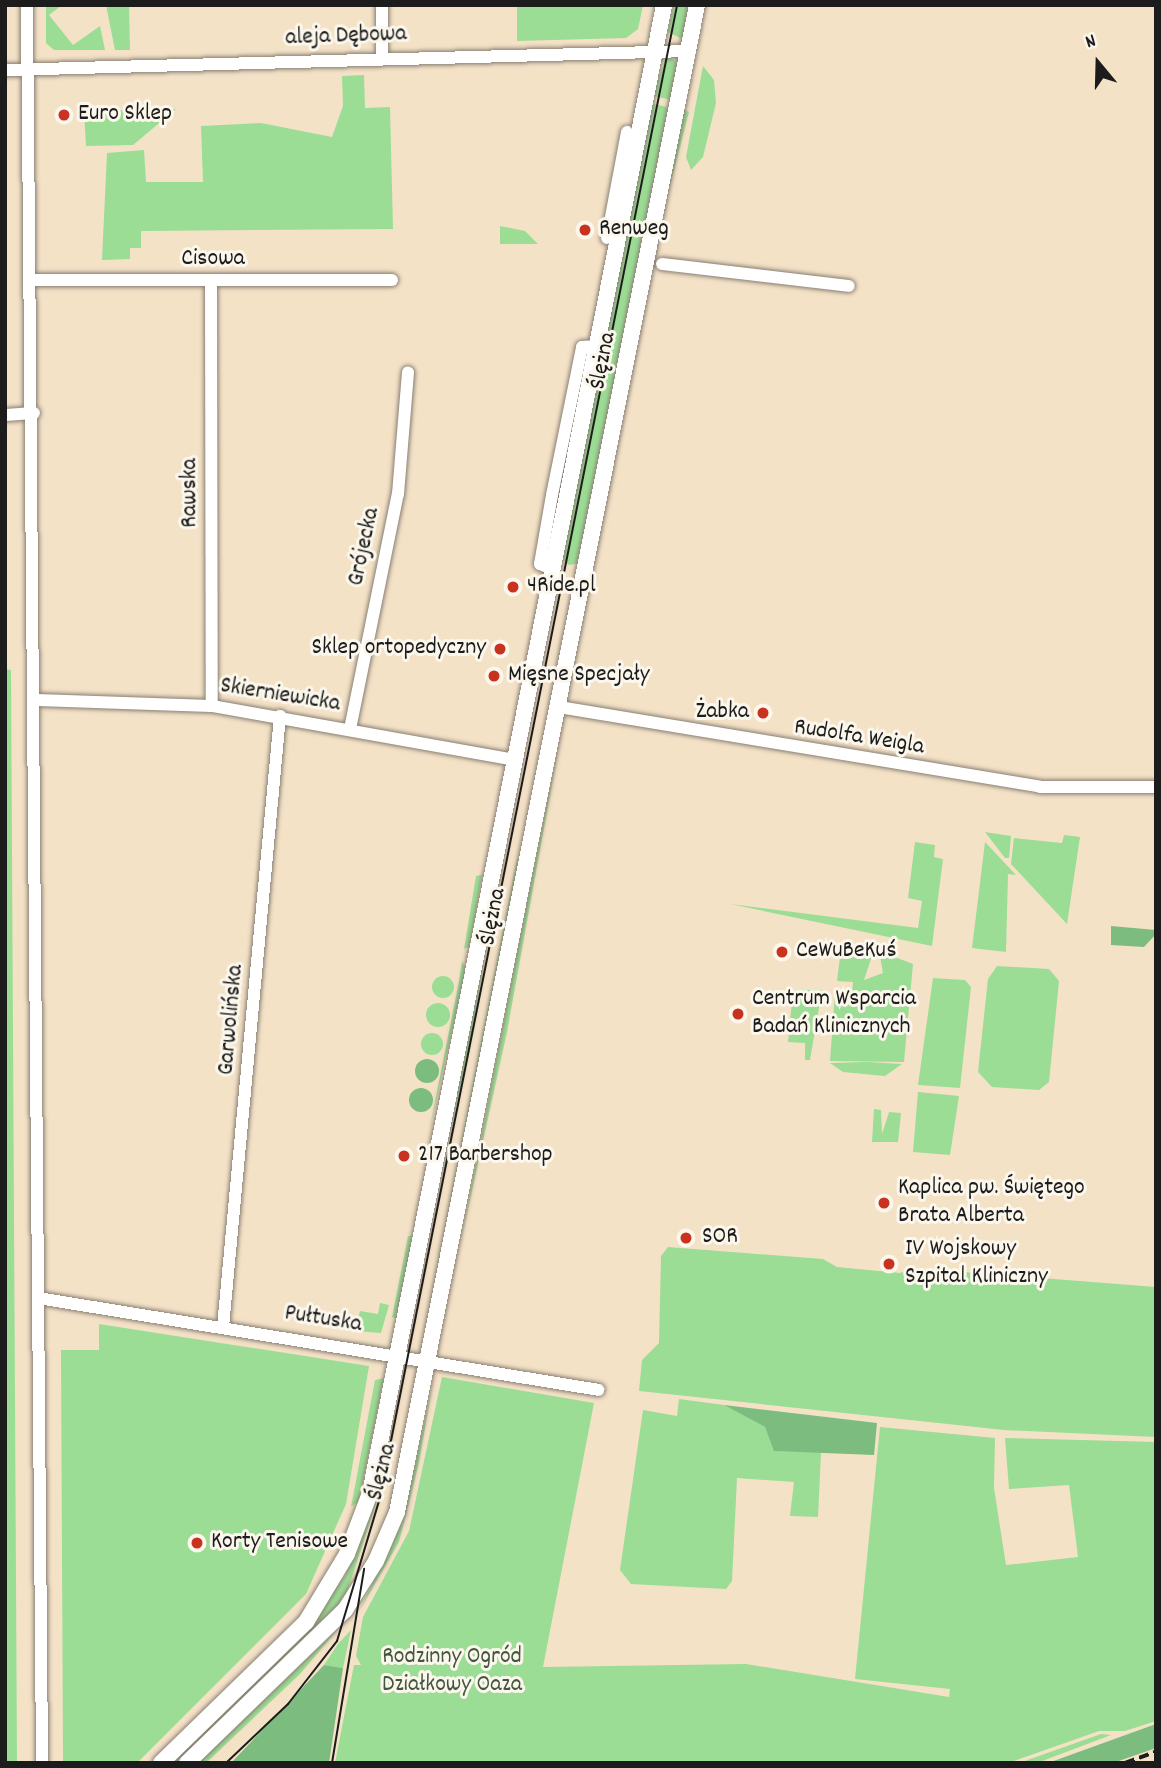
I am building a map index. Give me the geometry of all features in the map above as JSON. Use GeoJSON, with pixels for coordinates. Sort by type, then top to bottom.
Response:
{"type":"FeatureCollection","features":[{"type":"Feature","properties":{"kind":"main road","name":"Ślężna"},"geometry":{"type":"LineString","coordinates":[[161,1763],[297,1633],[333,1580],[370,1493],[552,569],[589,346],[664,5]]}},
{"type":"Feature","properties":{"kind":"main road","name":"Ślężna"},"geometry":{"type":"LineString","coordinates":[[187,1763],[336,1620],[368,1576],[400,1501],[697,5]]}},
{"type":"Feature","properties":{"kind":"street"},"geometry":{"type":"LineString","coordinates":[[27,5],[33,280],[42,1763]]}},
{"type":"Feature","properties":{"kind":"street"},"geometry":{"type":"LineString","coordinates":[[382,5],[383,57]]}},
{"type":"Feature","properties":{"kind":"street","name":"aleja Dębowa"},"geometry":{"type":"LineString","coordinates":[[5,70],[656,49],[688,51]]}},
{"type":"Feature","properties":{"kind":"street"},"geometry":{"type":"LineString","coordinates":[[607,238],[627,132]]}},
{"type":"Feature","properties":{"kind":"street"},"geometry":{"type":"LineString","coordinates":[[662,264],[849,286]]}},
{"type":"Feature","properties":{"kind":"street","name":"Cisowa"},"geometry":{"type":"LineString","coordinates":[[33,280],[392,280]]}},
{"type":"Feature","properties":{"kind":"street","name":"Rawska"},"geometry":{"type":"LineString","coordinates":[[211,281],[212,706]]}},
{"type":"Feature","properties":{"kind":"street","name":"Grójecka"},"geometry":{"type":"LineString","coordinates":[[350,729],[398,495],[408,372]]}},
{"type":"Feature","properties":{"kind":"street"},"geometry":{"type":"LineString","coordinates":[[5,415],[34,413]]}},
{"type":"Feature","properties":{"kind":"street","name":"Skierniewicka"},"geometry":{"type":"LineString","coordinates":[[36,700],[212,706],[280,716],[514,760]]}},
{"type":"Feature","properties":{"kind":"street","name":"Rudolfa Weigla"},"geometry":{"type":"LineString","coordinates":[[559,707],[1042,787],[1156,787]]}},
{"type":"Feature","properties":{"kind":"street","name":"Garwolińska"},"geometry":{"type":"LineString","coordinates":[[223,1327],[280,716]]}},
{"type":"Feature","properties":{"kind":"street","name":"Pułtuska"},"geometry":{"type":"LineString","coordinates":[[38,1298],[430,1358],[599,1390]]}},
{"type":"Feature","properties":{"kind":"green space"},"geometry":{"type":"Polygon","coordinates":[[[46,5],[62,5],[49,15],[73,45],[100,26],[105,50],[54,50],[46,43],[46,5]]]}},
{"type":"Feature","properties":{"kind":"green space"},"geometry":{"type":"Polygon","coordinates":[[[106,5],[129,5],[130,50],[115,50],[106,5]]]}},
{"type":"Feature","properties":{"kind":"green space"},"geometry":{"type":"Polygon","coordinates":[[[517,5],[643,5],[638,29],[626,38],[517,41],[517,5]]]}},
{"type":"Feature","properties":{"kind":"green space"},"geometry":{"type":"Polygon","coordinates":[[[674,5],[690,5],[682,39],[668,32],[674,5]]]}},
{"type":"Feature","properties":{"kind":"green space"},"geometry":{"type":"Polygon","coordinates":[[[666,56],[679,63],[672,100],[653,96],[666,56]]]}},
{"type":"Feature","properties":{"kind":"green space"},"geometry":{"type":"Polygon","coordinates":[[[703,66],[714,80],[716,103],[703,157],[691,170],[686,157],[703,66]]]}},
{"type":"Feature","properties":{"kind":"green space"},"geometry":{"type":"Polygon","coordinates":[[[364,75],[365,108],[390,107],[393,229],[141,231],[141,248],[130,248],[130,259],[102,260],[107,153],[144,150],[146,182],[203,182],[201,126],[261,123],[332,137],[343,106],[342,76],[364,75]]]}},
{"type":"Feature","properties":{"kind":"green space"},"geometry":{"type":"Polygon","coordinates":[[[651,103],[670,108],[580,563],[569,565],[561,558],[651,103]]]}},
{"type":"Feature","properties":{"kind":"green space"},"geometry":{"type":"Polygon","coordinates":[[[176,109],[133,145],[86,146],[84,111],[176,109]]]}},
{"type":"Feature","properties":{"kind":"green space"},"geometry":{"type":"Polygon","coordinates":[[[684,110],[689,112],[669,186],[684,110]]]}},
{"type":"Feature","properties":{"kind":"green space"},"geometry":{"type":"Polygon","coordinates":[[[500,226],[525,231],[538,244],[500,244],[500,226]]]}},
{"type":"Feature","properties":{"kind":"green space"},"geometry":{"type":"Polygon","coordinates":[[[5,669],[11,670],[17,1763],[5,1763],[5,669]]]}},
{"type":"Feature","properties":{"kind":"green space"},"geometry":{"type":"Polygon","coordinates":[[[559,745],[507,1032],[462,1236],[527,903],[559,745]]]}},
{"type":"Feature","properties":{"kind":"green space"},"geometry":{"type":"Polygon","coordinates":[[[985,832],[1011,836],[1009,858],[1005,858],[985,832]]]}},
{"type":"Feature","properties":{"kind":"green space"},"geometry":{"type":"Polygon","coordinates":[[[1064,835],[1080,837],[1067,924],[1011,864],[1014,838],[1062,843],[1064,835]]]}},
{"type":"Feature","properties":{"kind":"green space"},"geometry":{"type":"Polygon","coordinates":[[[915,842],[935,845],[934,857],[943,859],[932,946],[730,904],[918,928],[922,901],[908,898],[915,842]]]}},
{"type":"Feature","properties":{"kind":"green space"},"geometry":{"type":"Polygon","coordinates":[[[985,842],[1016,875],[1008,874],[1006,952],[972,948],[985,842]]]}},
{"type":"Feature","properties":{"kind":"green space"},"geometry":{"type":"Polygon","coordinates":[[[501,858],[472,1033],[422,1262],[501,858]]]}},
{"type":"Feature","properties":{"kind":"green space"},"geometry":{"type":"Polygon","coordinates":[[[517,859],[522,860],[431,1325],[426,1324],[517,859]]]}},
{"type":"Feature","properties":{"kind":"green space"},"geometry":{"type":"Polygon","coordinates":[[[482,875],[470,946],[464,949],[476,876],[482,875]]]}},
{"type":"Feature","properties":{"kind":"green space"},"geometry":{"type":"Polygon","coordinates":[[[1111,926],[1156,930],[1156,934],[1144,947],[1111,945],[1111,926]]]}},
{"type":"Feature","properties":{"kind":"green space"},"geometry":{"type":"Polygon","coordinates":[[[852,946],[874,950],[864,980],[883,973],[879,951],[913,964],[904,1062],[830,1061],[835,993],[852,993],[853,982],[837,981],[840,957],[852,946]]]}},
{"type":"Feature","properties":{"kind":"green space"},"geometry":{"type":"Polygon","coordinates":[[[462,961],[466,969],[429,1132],[459,981],[462,961]]]}},
{"type":"Feature","properties":{"kind":"green space"},"geometry":{"type":"Polygon","coordinates":[[[997,966],[1049,969],[1059,981],[1049,1082],[1039,1090],[992,1087],[978,1072],[988,979],[997,966]]]}},
{"type":"Feature","properties":{"kind":"green space"},"geometry":{"type":"Polygon","coordinates":[[[443,976],[451,979],[454,987],[451,995],[443,998],[435,995],[432,987],[435,979],[443,976]]]}},
{"type":"Feature","properties":{"kind":"green space"},"geometry":{"type":"Polygon","coordinates":[[[933,978],[965,980],[971,987],[960,1088],[918,1085],[933,978]]]}},
{"type":"Feature","properties":{"kind":"green space"},"geometry":{"type":"Polygon","coordinates":[[[793,990],[822,990],[810,1060],[805,1060],[805,1043],[788,1042],[793,990]]]}},
{"type":"Feature","properties":{"kind":"green space"},"geometry":{"type":"Polygon","coordinates":[[[438,1003],[446,1007],[450,1015],[446,1023],[438,1027],[430,1023],[426,1015],[430,1007],[438,1003]]]}},
{"type":"Feature","properties":{"kind":"green space"},"geometry":{"type":"Polygon","coordinates":[[[428,1033],[436,1033],[443,1040],[443,1048],[436,1055],[428,1055],[421,1048],[421,1040],[428,1033]]]}},
{"type":"Feature","properties":{"kind":"green space"},"geometry":{"type":"Polygon","coordinates":[[[427,1059],[435,1063],[439,1071],[435,1079],[427,1083],[419,1079],[415,1071],[419,1063],[427,1059]]]}},
{"type":"Feature","properties":{"kind":"green space"},"geometry":{"type":"Polygon","coordinates":[[[830,1063],[902,1064],[885,1076],[843,1072],[830,1063]]]}},
{"type":"Feature","properties":{"kind":"green space"},"geometry":{"type":"Polygon","coordinates":[[[421,1088],[429,1092],[433,1100],[429,1108],[421,1112],[413,1108],[409,1100],[413,1092],[421,1088]]]}},
{"type":"Feature","properties":{"kind":"green space"},"geometry":{"type":"Polygon","coordinates":[[[918,1092],[959,1096],[950,1155],[913,1152],[918,1092]]]}},
{"type":"Feature","properties":{"kind":"green space"},"geometry":{"type":"Polygon","coordinates":[[[874,1109],[881,1110],[882,1134],[889,1112],[901,1113],[898,1142],[872,1142],[874,1109]]]}},
{"type":"Feature","properties":{"kind":"green space"},"geometry":{"type":"Polygon","coordinates":[[[408,1236],[413,1236],[396,1318],[392,1317],[408,1236]]]}},
{"type":"Feature","properties":{"kind":"green space"},"geometry":{"type":"Polygon","coordinates":[[[668,1247],[823,1259],[837,1267],[900,1273],[913,1268],[1156,1287],[1156,1437],[1004,1430],[639,1391],[642,1360],[659,1343],[661,1256],[668,1247]]]}},
{"type":"Feature","properties":{"kind":"green space"},"geometry":{"type":"Polygon","coordinates":[[[380,1303],[389,1305],[381,1333],[355,1331],[360,1311],[378,1314],[380,1303]]]}},
{"type":"Feature","properties":{"kind":"green space","name":"Korty Tenisowe"},"geometry":{"type":"Polygon","coordinates":[[[99,1324],[369,1366],[346,1504],[306,1594],[137,1763],[63,1763],[61,1350],[99,1350],[99,1324]]]}},
{"type":"Feature","properties":{"kind":"green space","name":"Rodzinny Ogród Działkowy Oaza"},"geometry":{"type":"Polygon","coordinates":[[[442,1377],[594,1403],[543,1667],[746,1664],[949,1697],[950,1689],[855,1679],[880,1427],[995,1438],[994,1488],[1006,1565],[1078,1557],[1069,1485],[1009,1489],[1005,1438],[1156,1442],[1156,1721],[1125,1731],[1099,1731],[1008,1763],[335,1763],[354,1665],[361,1665],[356,1656],[363,1617],[409,1531],[442,1377]]]}},
{"type":"Feature","properties":{"kind":"green space"},"geometry":{"type":"Polygon","coordinates":[[[384,1378],[359,1501],[351,1507],[375,1380],[384,1378]]]}},
{"type":"Feature","properties":{"kind":"green space"},"geometry":{"type":"Polygon","coordinates":[[[399,1381],[377,1501],[345,1598],[178,1763],[170,1763],[285,1654],[345,1576],[373,1506],[399,1381]]]}},
{"type":"Feature","properties":{"kind":"green space"},"geometry":{"type":"Polygon","coordinates":[[[432,1388],[419,1463],[399,1542],[360,1610],[404,1515],[432,1388]]]}},
{"type":"Feature","properties":{"kind":"green space"},"geometry":{"type":"Polygon","coordinates":[[[679,1399],[724,1405],[765,1427],[775,1451],[821,1452],[818,1517],[790,1516],[794,1482],[737,1478],[732,1581],[726,1589],[631,1584],[620,1570],[643,1410],[677,1416],[679,1399]]]}},
{"type":"Feature","properties":{"kind":"green space"},"geometry":{"type":"Polygon","coordinates":[[[724,1405],[877,1423],[874,1455],[774,1451],[765,1427],[724,1405]]]}},
{"type":"Feature","properties":{"kind":"green space"},"geometry":{"type":"Polygon","coordinates":[[[339,1628],[300,1674],[206,1763],[198,1763],[339,1628]]]}},
{"type":"Feature","properties":{"kind":"green space"},"geometry":{"type":"Polygon","coordinates":[[[351,1630],[343,1668],[324,1665],[338,1644],[351,1630]]]}},
{"type":"Feature","properties":{"kind":"green space"},"geometry":{"type":"Polygon","coordinates":[[[324,1665],[343,1668],[329,1763],[231,1763],[324,1665]]]}},
{"type":"Feature","properties":{"kind":"green space"},"geometry":{"type":"Polygon","coordinates":[[[1156,1724],[1156,1748],[1113,1763],[1048,1763],[1156,1724]]]}},
{"type":"Feature","properties":{"kind":"green space"},"geometry":{"type":"Polygon","coordinates":[[[1101,1734],[1111,1735],[1037,1763],[1019,1763],[1101,1734]]]}},
{"type":"Feature","properties":{"kind":"tram line"},"geometry":{"type":"LineString","coordinates":[[226,1763],[288,1704],[337,1641],[379,1501],[677,5]]}},
{"type":"Feature","properties":{"kind":"tram line"},"geometry":{"type":"LineString","coordinates":[[332,1763],[364,1569]]}},
{"type":"Feature","properties":{"kind":"railway"},"geometry":{"type":"LineString","coordinates":[[1125,1763],[1156,1752]]}},
{"type":"Feature","properties":{"kind":"place","name":"Euro Sklep"},"geometry":{"type":"Point","coordinates":[64,115]}},
{"type":"Feature","properties":{"kind":"place","name":"Renweg"},"geometry":{"type":"Point","coordinates":[585,230]}},
{"type":"Feature","properties":{"kind":"place","name":"4Ride.pl"},"geometry":{"type":"Point","coordinates":[513,587]}},
{"type":"Feature","properties":{"kind":"place","name":"Sklep ortopedyczny"},"geometry":{"type":"Point","coordinates":[500,649]}},
{"type":"Feature","properties":{"kind":"place","name":"Mięsne Specjały"},"geometry":{"type":"Point","coordinates":[494,676]}},
{"type":"Feature","properties":{"kind":"place","name":"Żabka"},"geometry":{"type":"Point","coordinates":[763,713]}},
{"type":"Feature","properties":{"kind":"place","name":"CeWuBeKuś"},"geometry":{"type":"Point","coordinates":[782,952]}},
{"type":"Feature","properties":{"kind":"place","name":"Centrum Wsparcia Badań Klinicznych"},"geometry":{"type":"Point","coordinates":[738,1014]}},
{"type":"Feature","properties":{"kind":"place","name":"217 Barbershop"},"geometry":{"type":"Point","coordinates":[404,1156]}},
{"type":"Feature","properties":{"kind":"place","name":"Kaplica pw. Świętego Brata Alberta"},"geometry":{"type":"Point","coordinates":[884,1203]}},
{"type":"Feature","properties":{"kind":"place","name":"SOR"},"geometry":{"type":"Point","coordinates":[686,1238]}},
{"type":"Feature","properties":{"kind":"place","name":"IV Wojskowy Szpital Kliniczny"},"geometry":{"type":"Point","coordinates":[889,1264]}},
{"type":"Feature","properties":{"kind":"place","name":"Korty Tenisowe"},"geometry":{"type":"Point","coordinates":[197,1543]}}]}
